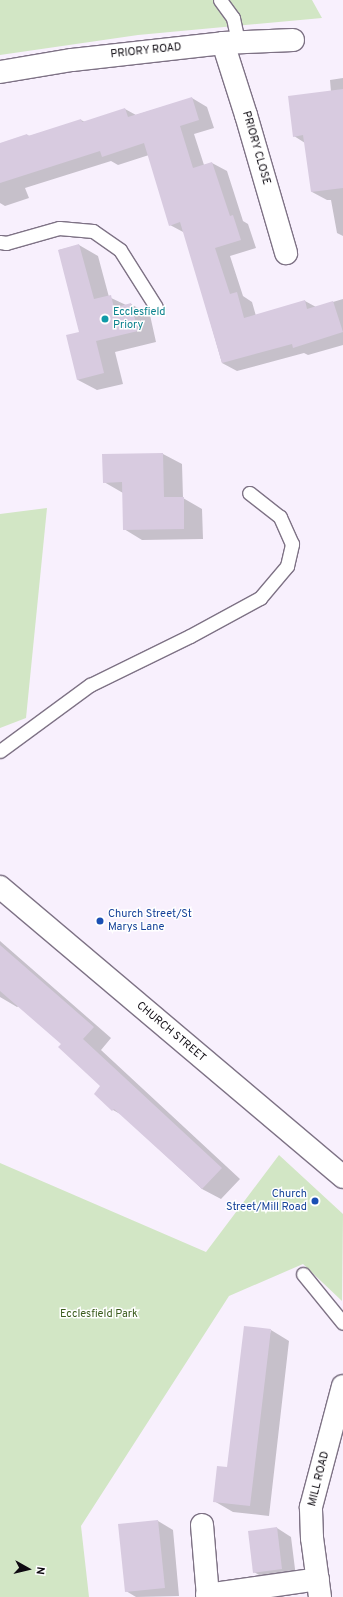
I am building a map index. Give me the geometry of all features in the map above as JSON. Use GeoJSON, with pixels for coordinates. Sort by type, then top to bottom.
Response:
{"type":"FeatureCollection","features":[{"type":"Feature","properties":{"kind":"street","name":"PRIORY ROAD"},"geometry":{"type":"LineString","coordinates":[[0,72],[72,60],[230,42],[293,40]]}},
{"type":"Feature","properties":{"kind":"street","name":"PRIORY CLOSE"},"geometry":{"type":"LineString","coordinates":[[230,42],[246,115],[286,253]]}},
{"type":"Feature","properties":{"kind":"street","name":"CHURCH STREET"},"geometry":{"type":"LineString","coordinates":[[0,887],[343,1177]]}},
{"type":"Feature","properties":{"kind":"street","name":"MILL ROAD"},"geometry":{"type":"LineString","coordinates":[[319,1588],[312,1538],[311,1507],[343,1386]]}},
{"type":"Feature","properties":{"kind":"street"},"geometry":{"type":"LineString","coordinates":[[202,1525],[208,1596],[319,1588]]}},
{"type":"Feature","properties":{"kind":"lane"},"geometry":{"type":"LineString","coordinates":[[220,0],[233,18],[230,42]]}},
{"type":"Feature","properties":{"kind":"lane"},"geometry":{"type":"LineString","coordinates":[[0,242],[6,242],[59,228],[93,231],[120,250],[156,307]]}},
{"type":"Feature","properties":{"kind":"lane"},"geometry":{"type":"LineString","coordinates":[[0,751],[90,685],[190,636],[260,598],[287,566],[292,544],[280,517],[250,493]]}},
{"type":"Feature","properties":{"kind":"lane"},"geometry":{"type":"LineString","coordinates":[[303,1274],[343,1323]]}},
{"type":"Feature","properties":{"kind":"green space"},"geometry":{"type":"Polygon","coordinates":[[[0,0],[312,0],[322,18],[138,35],[0,55],[0,0]]]}},
{"type":"Feature","properties":{"kind":"green space"},"geometry":{"type":"Polygon","coordinates":[[[47,508],[26,718],[0,728],[0,514],[47,508]]]}},
{"type":"Feature","properties":{"kind":"green space","name":"Ecclesfield Park"},"geometry":{"type":"Polygon","coordinates":[[[279,1155],[343,1214],[342,1301],[303,1264],[229,1296],[81,1526],[89,1597],[0,1597],[0,1163],[206,1252],[279,1155]]]}},
{"type":"Feature","properties":{"kind":"building"},"geometry":{"type":"Polygon","coordinates":[[[343,89],[343,188],[311,192],[303,135],[293,137],[288,96],[343,89]]]}},
{"type":"Feature","properties":{"kind":"building"},"geometry":{"type":"Polygon","coordinates":[[[192,97],[199,120],[180,126],[193,168],[212,162],[230,216],[233,215],[241,240],[215,248],[230,294],[237,292],[244,318],[305,300],[307,309],[333,301],[343,332],[293,348],[292,344],[222,363],[180,222],[169,226],[144,143],[102,157],[100,151],[0,183],[0,143],[27,134],[28,136],[81,119],[82,122],[125,108],[128,117],[192,97]]]}},
{"type":"Feature","properties":{"kind":"building","name":"Ecclesfield Priory"},"geometry":{"type":"Polygon","coordinates":[[[79,244],[94,299],[111,295],[114,308],[131,303],[138,331],[96,341],[104,373],[77,380],[66,335],[79,332],[58,250],[79,244]]]}},
{"type":"Feature","properties":{"kind":"building"},"geometry":{"type":"Polygon","coordinates":[[[163,453],[164,497],[184,497],[184,529],[123,530],[122,482],[103,483],[102,454],[163,453]]]}},
{"type":"Feature","properties":{"kind":"building"},"geometry":{"type":"Polygon","coordinates":[[[0,945],[94,1027],[83,1039],[222,1168],[202,1189],[114,1109],[112,1111],[94,1094],[100,1086],[58,1047],[61,1044],[0,991],[0,945]]]}},
{"type":"Feature","properties":{"kind":"building"},"geometry":{"type":"Polygon","coordinates":[[[244,1326],[271,1329],[250,1506],[213,1502],[217,1466],[227,1467],[244,1326]]]}},
{"type":"Feature","properties":{"kind":"building"},"geometry":{"type":"Polygon","coordinates":[[[158,1520],[165,1588],[125,1592],[118,1524],[158,1520]]]}},
{"type":"Feature","properties":{"kind":"building"},"geometry":{"type":"Polygon","coordinates":[[[277,1527],[282,1569],[253,1573],[248,1531],[277,1527]]]}},
{"type":"Feature","properties":{"kind":"place","name":"Ecclesfield Priory"},"geometry":{"type":"Point","coordinates":[105,319]}},
{"type":"Feature","properties":{"kind":"place","name":"Church Street/St Marys Lane"},"geometry":{"type":"Point","coordinates":[100,921]}},
{"type":"Feature","properties":{"kind":"place","name":"Church Street/Mill Road"},"geometry":{"type":"Point","coordinates":[315,1201]}}]}
